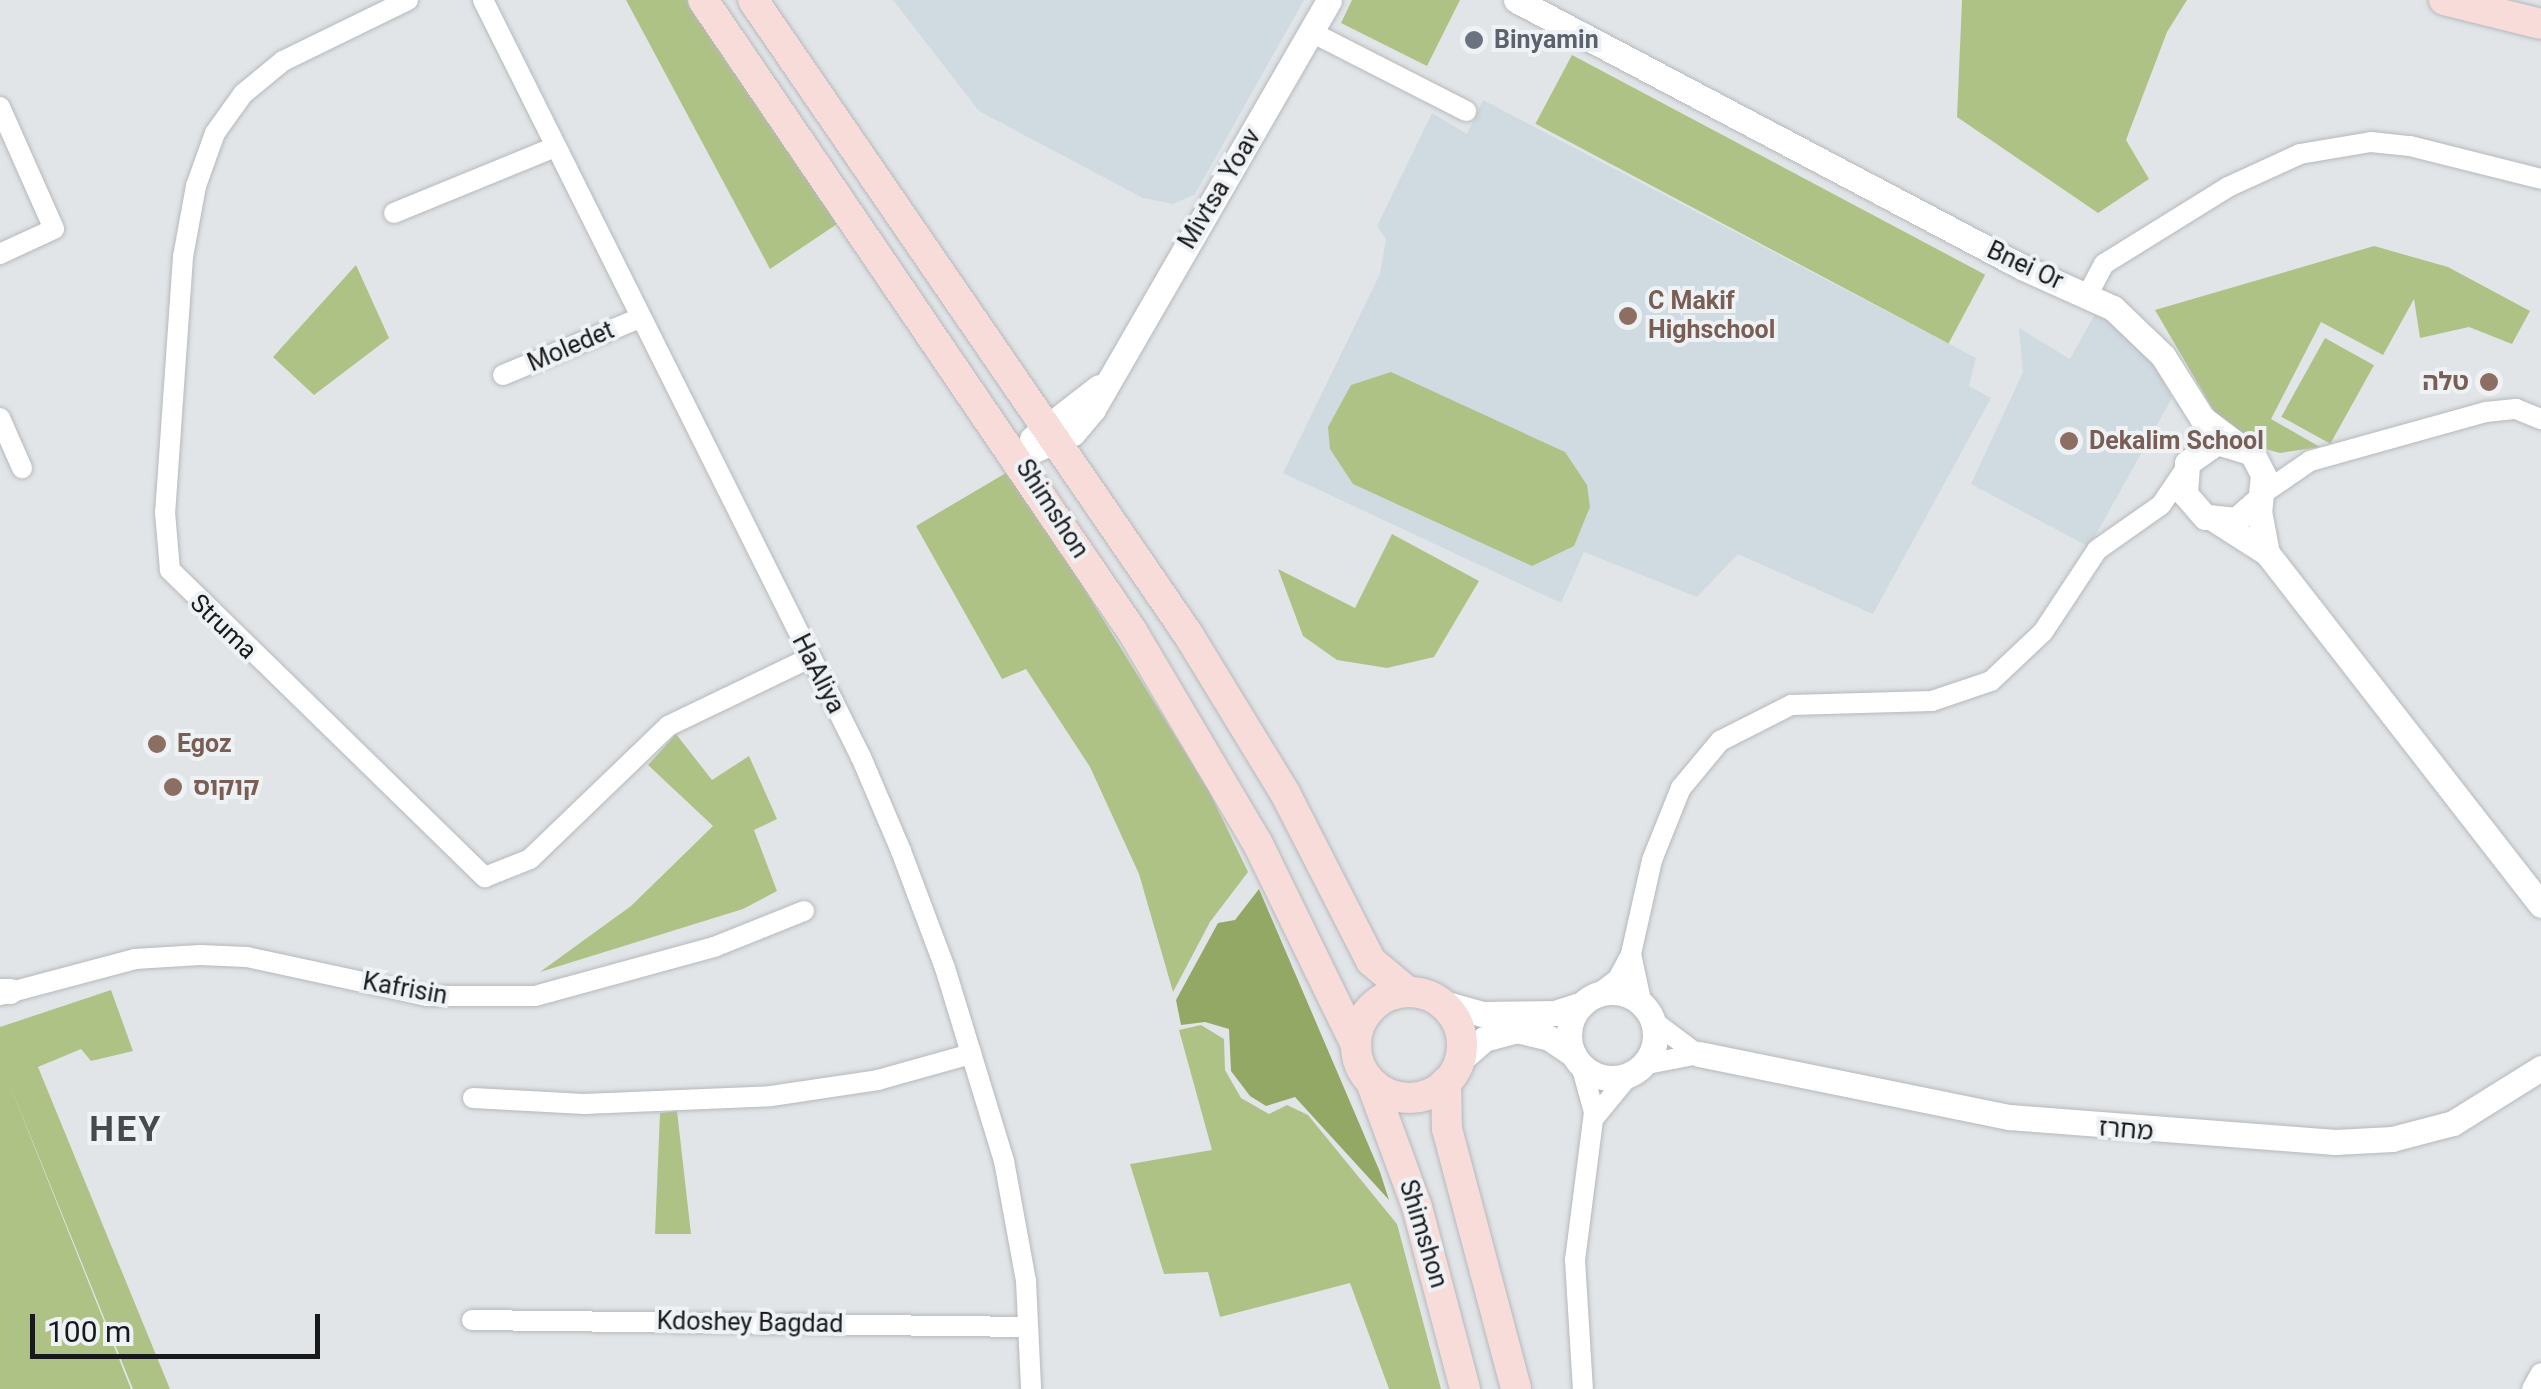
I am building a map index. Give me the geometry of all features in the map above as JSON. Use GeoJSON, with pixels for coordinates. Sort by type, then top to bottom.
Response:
{"type":"FeatureCollection","features":[{"type":"Feature","properties":{"kind":"main road","name":"Shimshon"},"geometry":{"type":"LineString","coordinates":[[704,0],[1018,457],[1210,759],[1321,962],[1356,1045]]}},
{"type":"Feature","properties":{"kind":"main road","name":"Shimshon"},"geometry":{"type":"LineString","coordinates":[[753,0],[1240,716],[1371,961],[1408,992]]}},
{"type":"Feature","properties":{"kind":"main road"},"geometry":{"type":"LineString","coordinates":[[2444,0],[2541,24]]}},
{"type":"Feature","properties":{"kind":"main road"},"geometry":{"type":"LineString","coordinates":[[1408,992],[1440,1002],[1459,1028],[1453,1072],[1409,1098],[1371,1082],[1356,1045],[1372,1007],[1408,992]]}},
{"type":"Feature","properties":{"kind":"main road","name":"Shimshon"},"geometry":{"type":"LineString","coordinates":[[1453,1072],[1446,1129],[1516,1389]]}},
{"type":"Feature","properties":{"kind":"main road","name":"Shimshon"},"geometry":{"type":"LineString","coordinates":[[1371,1082],[1417,1206],[1464,1389]]}},
{"type":"Feature","properties":{"kind":"street","name":"Struma"},"geometry":{"type":"LineString","coordinates":[[408,0],[284,61],[243,94],[215,134],[196,186],[183,257],[165,512],[170,570],[485,877],[530,859],[668,726],[810,658]]}},
{"type":"Feature","properties":{"kind":"street","name":"HaAliya"},"geometry":{"type":"LineString","coordinates":[[483,0],[810,658],[901,851],[1004,1161],[1028,1327],[1032,1389]]}},
{"type":"Feature","properties":{"kind":"street","name":"Mivtsa Yoav"},"geometry":{"type":"LineString","coordinates":[[1018,457],[1050,434],[1083,423],[1329,0]]}},
{"type":"Feature","properties":{"kind":"street","name":"Bnei Or"},"geometry":{"type":"LineString","coordinates":[[1516,0],[2022,267],[2088,294],[2104,264],[2228,187],[2300,154],[2370,142],[2410,146],[2541,179]]}},
{"type":"Feature","properties":{"kind":"street"},"geometry":{"type":"LineString","coordinates":[[1313,33],[1466,111]]}},
{"type":"Feature","properties":{"kind":"street"},"geometry":{"type":"LineString","coordinates":[[0,106],[54,230],[0,254]]}},
{"type":"Feature","properties":{"kind":"street"},"geometry":{"type":"LineString","coordinates":[[394,213],[555,147]]}},
{"type":"Feature","properties":{"kind":"street"},"geometry":{"type":"LineString","coordinates":[[2088,294],[2152,342],[2192,405],[2241,446],[2262,470],[2260,497],[2267,553]]}},
{"type":"Feature","properties":{"kind":"street","name":"Moledet"},"geometry":{"type":"LineString","coordinates":[[503,375],[640,318]]}},
{"type":"Feature","properties":{"kind":"street"},"geometry":{"type":"LineString","coordinates":[[2192,405],[2185,494],[2211,519],[2267,553],[2541,905]]}},
{"type":"Feature","properties":{"kind":"street"},"geometry":{"type":"LineString","coordinates":[[1583,1389],[1575,1260],[1594,1118],[1569,1028],[1590,999],[1618,978],[1631,954],[1664,821],[1680,788],[1720,740],[1791,705],[1921,702],[1982,686],[2027,652],[2097,550],[2146,516],[2188,463],[2210,444],[2241,446],[2277,460],[2310,461],[2494,410],[2516,408],[2541,419]]}},
{"type":"Feature","properties":{"kind":"street"},"geometry":{"type":"LineString","coordinates":[[0,418],[22,468]]}},
{"type":"Feature","properties":{"kind":"street"},"geometry":{"type":"LineString","coordinates":[[2146,516],[2241,518],[2260,497],[2310,461]]}},
{"type":"Feature","properties":{"kind":"street","name":"Kafrisin"},"geometry":{"type":"LineString","coordinates":[[3,992],[135,959],[200,954],[248,957],[427,996],[535,996],[714,947],[804,910]]}},
{"type":"Feature","properties":{"kind":"street"},"geometry":{"type":"LineString","coordinates":[[1594,1118],[1653,1048],[1631,954]]}},
{"type":"Feature","properties":{"kind":"street"},"geometry":{"type":"LineString","coordinates":[[1440,1002],[1482,1014],[1555,1013],[1618,992],[1647,1013]]}},
{"type":"Feature","properties":{"kind":"street","name":"מחרז"},"geometry":{"type":"LineString","coordinates":[[1647,1013],[1699,1054]]}},
{"type":"Feature","properties":{"kind":"street"},"geometry":{"type":"LineString","coordinates":[[1453,1072],[1484,1039],[1517,1030],[1549,1038],[1605,1077],[1637,1069]]}},
{"type":"Feature","properties":{"kind":"street"},"geometry":{"type":"LineString","coordinates":[[472,1098],[584,1104],[771,1096],[878,1080],[971,1054]]}},
{"type":"Feature","properties":{"kind":"street","name":"מחרז"},"geometry":{"type":"LineString","coordinates":[[1637,1069],[1699,1054],[2009,1118],[2334,1142],[2392,1139],[2453,1123],[2541,1068]]}},
{"type":"Feature","properties":{"kind":"street","name":"Kdoshey Bagdad"},"geometry":{"type":"LineString","coordinates":[[472,1320],[1028,1327]]}},
{"type":"Feature","properties":{"kind":"street"},"geometry":{"type":"LineString","coordinates":[[2532,1389],[2541,1374]]}},
{"type":"Feature","properties":{"kind":"shaded area"},"geometry":{"type":"Polygon","coordinates":[[[893,0],[1304,0],[1195,194],[1173,204],[1143,198],[979,111],[893,0]]]}},
{"type":"Feature","properties":{"kind":"shaded area","name":"C Makif Highschool"},"geometry":{"type":"Polygon","coordinates":[[[1483,100],[1976,358],[1969,386],[1991,398],[1873,614],[1738,554],[1697,597],[1584,552],[1561,603],[1283,473],[1380,274],[1386,239],[1377,226],[1432,113],[1467,134],[1483,100]]]}},
{"type":"Feature","properties":{"kind":"shaded area","name":"Dekalim School"},"geometry":{"type":"Polygon","coordinates":[[[2097,310],[2143,342],[2172,398],[2089,547],[1971,484],[2023,372],[2019,328],[2070,359],[2097,310]]]}},
{"type":"Feature","properties":{"kind":"green space"},"geometry":{"type":"Polygon","coordinates":[[[626,0],[689,0],[840,222],[770,269],[626,0]]]}},
{"type":"Feature","properties":{"kind":"green space"},"geometry":{"type":"Polygon","coordinates":[[[1352,0],[1460,0],[1427,66],[1341,23],[1352,0]]]}},
{"type":"Feature","properties":{"kind":"green space"},"geometry":{"type":"Polygon","coordinates":[[[1962,0],[2187,0],[2167,32],[2126,140],[2149,179],[2098,213],[1957,117],[1962,0]]]}},
{"type":"Feature","properties":{"kind":"green space"},"geometry":{"type":"Polygon","coordinates":[[[1572,55],[1985,275],[1949,344],[1535,124],[1572,55]]]}},
{"type":"Feature","properties":{"kind":"green space"},"geometry":{"type":"Polygon","coordinates":[[[2374,246],[2448,267],[2530,311],[2512,344],[2469,327],[2420,338],[2414,299],[2383,355],[2321,322],[2271,419],[2320,447],[2280,453],[2251,445],[2221,423],[2155,310],[2374,246]]]}},
{"type":"Feature","properties":{"kind":"green space"},"geometry":{"type":"Polygon","coordinates":[[[356,265],[389,338],[314,395],[273,357],[356,265]]]}},
{"type":"Feature","properties":{"kind":"green space"},"geometry":{"type":"Polygon","coordinates":[[[2325,338],[2374,365],[2330,444],[2281,417],[2325,338]]]}},
{"type":"Feature","properties":{"kind":"green space"},"geometry":{"type":"Polygon","coordinates":[[[1391,372],[1565,452],[1587,485],[1590,507],[1574,546],[1532,566],[1353,484],[1330,449],[1328,427],[1351,385],[1391,372]]]}},
{"type":"Feature","properties":{"kind":"green space"},"geometry":{"type":"Polygon","coordinates":[[[1011,470],[1209,791],[1248,872],[1210,922],[1173,992],[1139,874],[1090,767],[1026,669],[1002,679],[916,526],[1011,470]]]}},
{"type":"Feature","properties":{"kind":"green space"},"geometry":{"type":"Polygon","coordinates":[[[1392,534],[1479,581],[1434,657],[1387,668],[1337,660],[1303,636],[1278,569],[1355,608],[1392,534]]]}},
{"type":"Feature","properties":{"kind":"green space"},"geometry":{"type":"Polygon","coordinates":[[[676,734],[712,780],[749,756],[777,819],[754,830],[777,891],[743,909],[540,972],[631,906],[713,826],[648,765],[676,734]]]}},
{"type":"Feature","properties":{"kind":"green space"},"geometry":{"type":"Polygon","coordinates":[[[1259,889],[1389,1200],[1295,1097],[1266,1106],[1250,1096],[1231,1071],[1229,1029],[1205,1022],[1181,1025],[1176,1000],[1218,923],[1235,920],[1259,889]]]}},
{"type":"Feature","properties":{"kind":"green space"},"geometry":{"type":"Polygon","coordinates":[[[111,990],[133,1051],[91,1061],[81,1049],[38,1067],[170,1389],[133,1389],[7,1078],[131,1389],[0,1389],[0,1027],[111,990]]]}},
{"type":"Feature","properties":{"kind":"green space"},"geometry":{"type":"Polygon","coordinates":[[[1201,1025],[1224,1039],[1225,1070],[1241,1098],[1269,1114],[1287,1105],[1308,1115],[1397,1224],[1441,1389],[1389,1389],[1350,1283],[1220,1317],[1208,1272],[1164,1274],[1130,1164],[1212,1150],[1179,1030],[1201,1025]]]}},
{"type":"Feature","properties":{"kind":"green space"},"geometry":{"type":"Polygon","coordinates":[[[677,1111],[691,1234],[655,1234],[660,1113],[677,1111]]]}},
{"type":"Feature","properties":{"kind":"place","name":"Binyamin"},"geometry":{"type":"Point","coordinates":[1474,40]}},
{"type":"Feature","properties":{"kind":"place","name":"C Makif Highschool"},"geometry":{"type":"Point","coordinates":[1628,316]}},
{"type":"Feature","properties":{"kind":"place","name":"טלה"},"geometry":{"type":"Point","coordinates":[2489,382]}},
{"type":"Feature","properties":{"kind":"place","name":"Dekalim School"},"geometry":{"type":"Point","coordinates":[2069,441]}},
{"type":"Feature","properties":{"kind":"place","name":"Egoz"},"geometry":{"type":"Point","coordinates":[157,744]}},
{"type":"Feature","properties":{"kind":"place","name":"קוקוס"},"geometry":{"type":"Point","coordinates":[173,787]}},
{"type":"Feature","properties":{"kind":"district","name":"HEY"},"geometry":{"type":"Point","coordinates":[126,1130]}}]}
